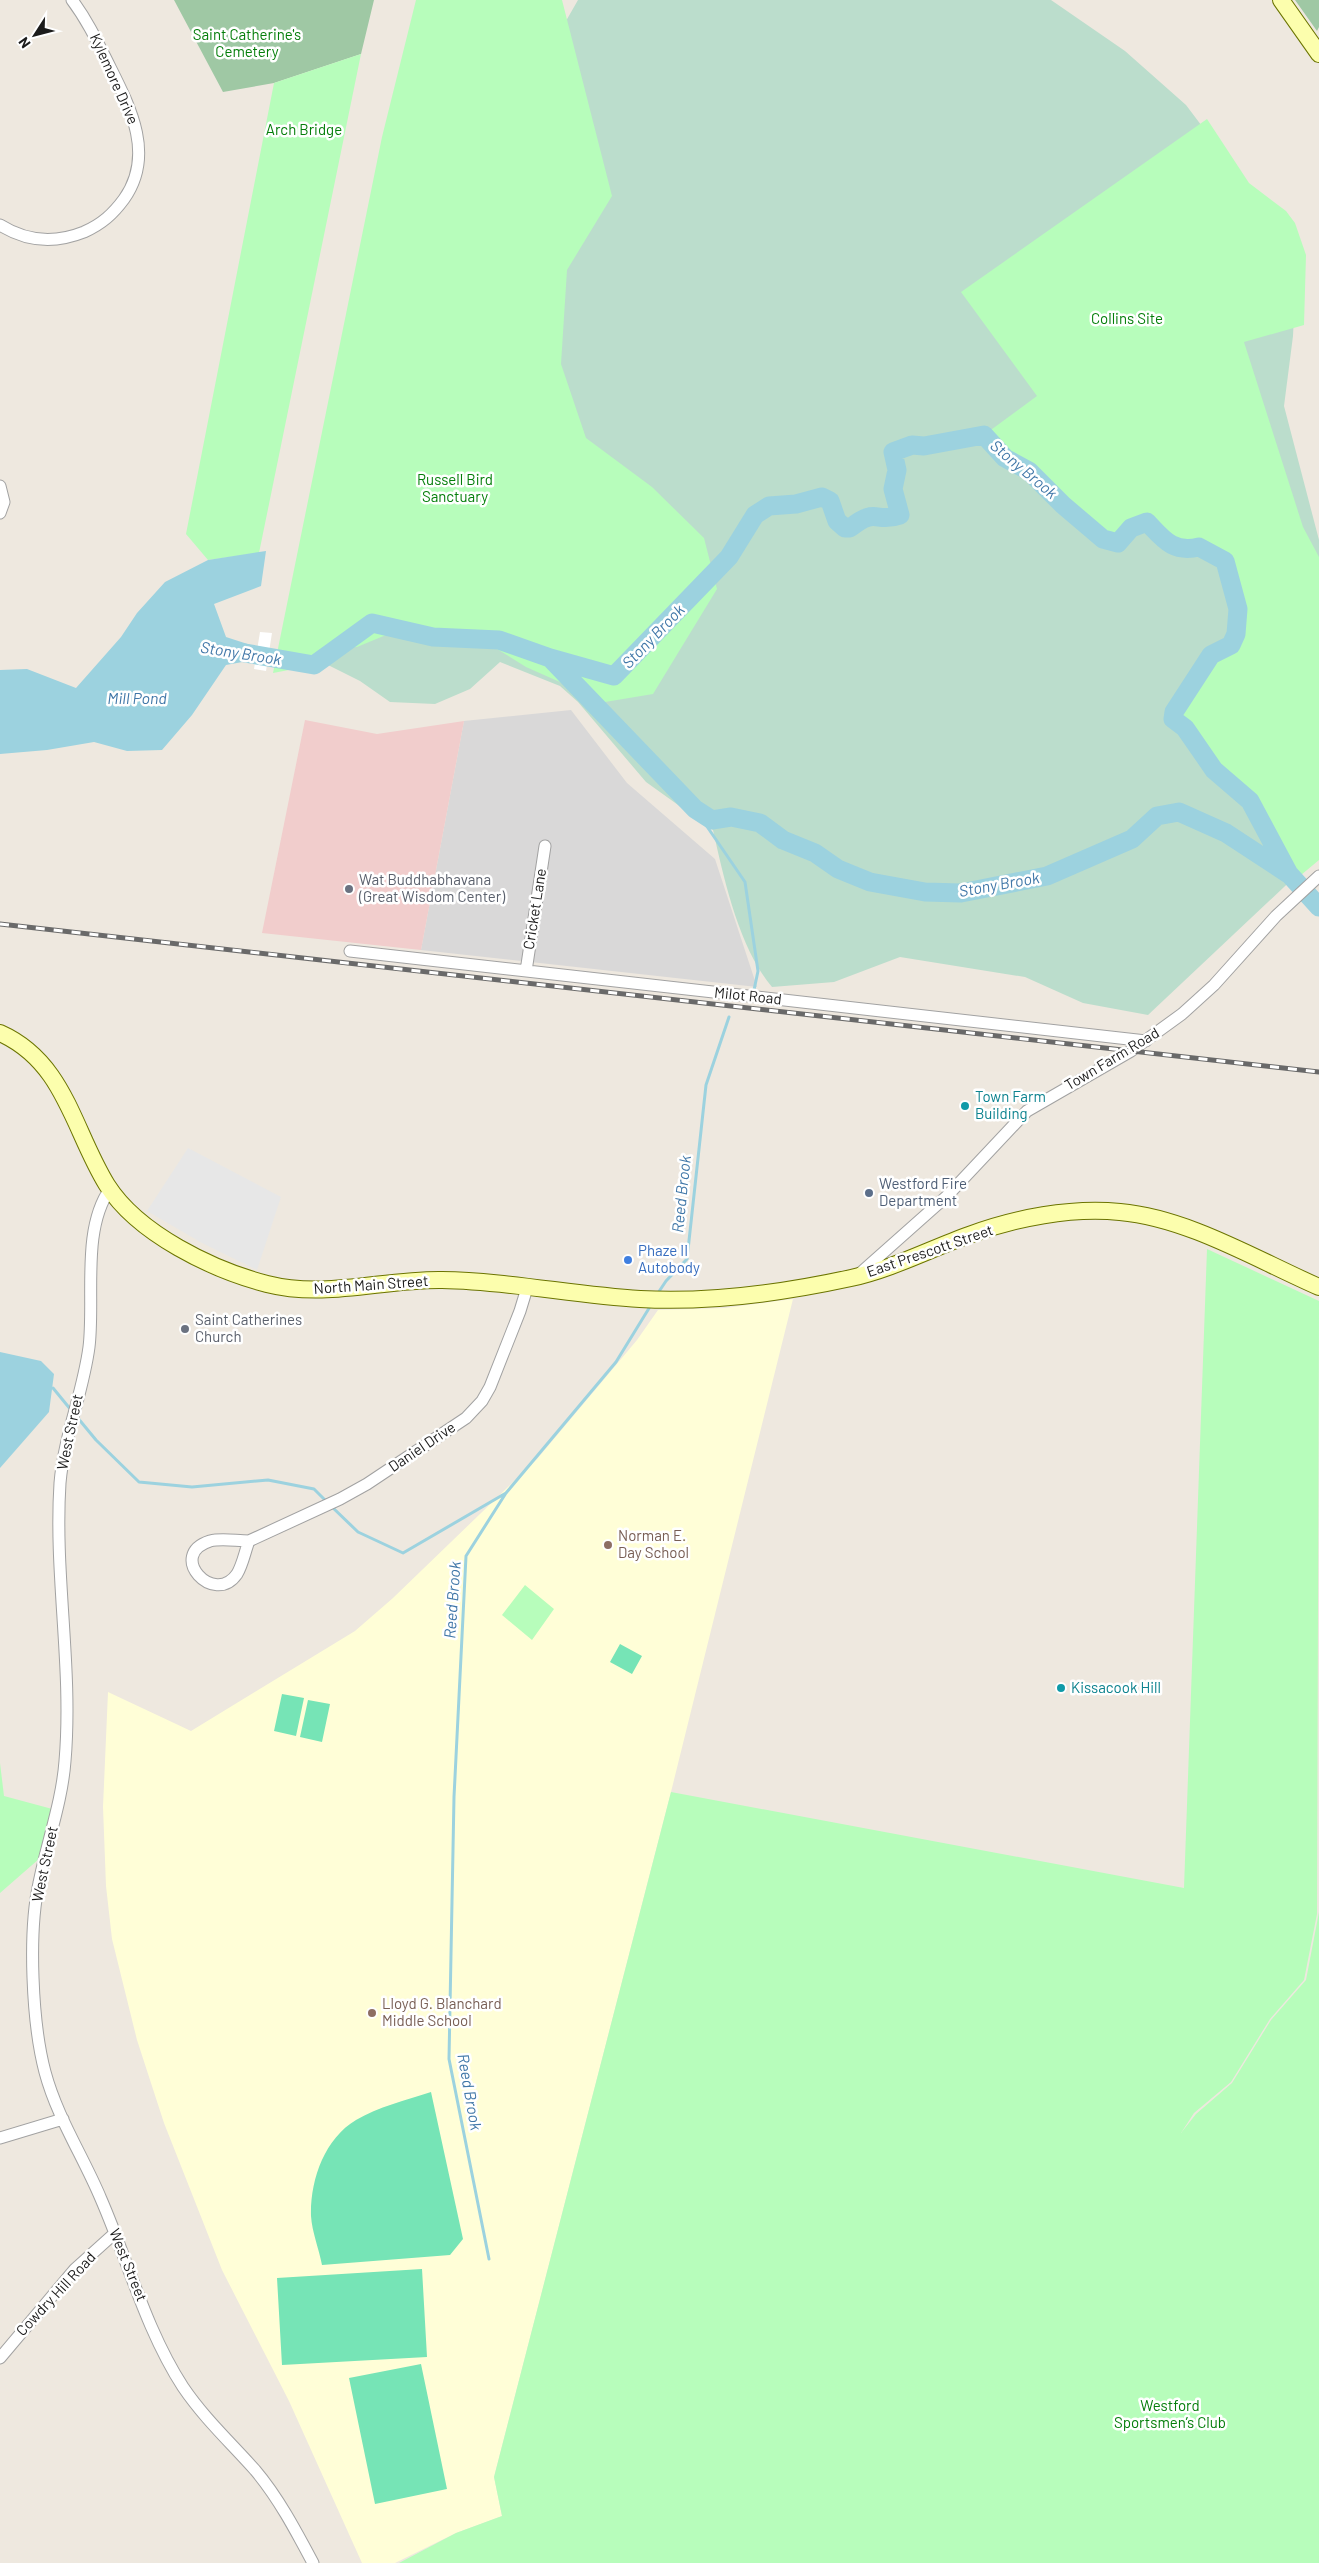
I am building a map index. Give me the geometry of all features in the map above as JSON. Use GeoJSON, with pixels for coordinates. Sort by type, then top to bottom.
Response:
{"type":"FeatureCollection","features":[{"type":"Feature","properties":{"kind":"main road"},"geometry":{"type":"LineString","coordinates":[[1281,0],[1319,54]]}},
{"type":"Feature","properties":{"kind":"main road","name":"North Main Street"},"geometry":{"type":"LineString","coordinates":[[0,1033],[34,1054],[51,1072],[93,1160],[110,1189],[140,1220],[193,1256],[230,1273],[270,1284],[318,1290],[438,1280],[471,1281],[527,1288]]}},
{"type":"Feature","properties":{"kind":"main road","name":"East Prescott Street"},"geometry":{"type":"LineString","coordinates":[[527,1288],[655,1299],[734,1298],[784,1291],[857,1276],[972,1234],[1019,1221],[1088,1211],[1148,1216],[1191,1230],[1319,1287]]}},
{"type":"Feature","properties":{"kind":"street","name":"Kylemore Drive"},"geometry":{"type":"LineString","coordinates":[[0,225],[18,235],[35,240],[62,239],[81,233],[110,217],[126,196],[135,178],[140,151],[135,122],[93,33],[72,0]]}},
{"type":"Feature","properties":{"kind":"street"},"geometry":{"type":"LineString","coordinates":[[0,486],[4,502],[0,512]]}},
{"type":"Feature","properties":{"kind":"street","name":"Cricket Lane"},"geometry":{"type":"LineString","coordinates":[[526,971],[545,846]]}},
{"type":"Feature","properties":{"kind":"street","name":"Town Farm Road"},"geometry":{"type":"LineString","coordinates":[[857,1276],[946,1196],[1027,1111],[1146,1041],[1214,985],[1296,895],[1315,880]]}},
{"type":"Feature","properties":{"kind":"street","name":"Milot Road"},"geometry":{"type":"LineString","coordinates":[[350,951],[1146,1041]]}},
{"type":"Feature","properties":{"kind":"street","name":"West Street"},"geometry":{"type":"LineString","coordinates":[[110,1189],[98,1211],[92,1265],[89,1347],[64,1449],[60,1482],[59,1516],[66,1662],[65,1764],[51,1836],[39,1883],[33,1936],[40,2048],[45,2071],[63,2119],[88,2169],[158,2342],[181,2383],[201,2412],[255,2471],[296,2532],[313,2563]]}},
{"type":"Feature","properties":{"kind":"street","name":"Daniel Drive"},"geometry":{"type":"LineString","coordinates":[[248,1541],[236,1574],[229,1581],[210,1583],[204,1581],[194,1570],[192,1558],[196,1551],[208,1542],[248,1541],[347,1496],[466,1418],[482,1401],[490,1387],[527,1288]]}},
{"type":"Feature","properties":{"kind":"street"},"geometry":{"type":"LineString","coordinates":[[0,2138],[63,2119]]}},
{"type":"Feature","properties":{"kind":"street","name":"Cowdry Hill Road"},"geometry":{"type":"LineString","coordinates":[[0,2358],[75,2269],[115,2234]]}},
{"type":"Feature","properties":{"kind":"shaded area"},"geometry":{"type":"Polygon","coordinates":[[[571,710],[627,783],[715,859],[757,987],[421,950],[464,721],[571,710]]]}},
{"type":"Feature","properties":{"kind":"shaded area"},"geometry":{"type":"Polygon","coordinates":[[[305,720],[377,734],[464,721],[421,950],[262,933],[305,720]]]}},
{"type":"Feature","properties":{"kind":"shaded area"},"geometry":{"type":"Polygon","coordinates":[[[188,1148],[281,1197],[257,1270],[202,1243],[147,1211],[188,1148]]]}},
{"type":"Feature","properties":{"kind":"shaded area","name":"Lloyd G. Blanchard Middle School"},"geometry":{"type":"Polygon","coordinates":[[[793,1299],[671,1792],[494,2477],[502,2516],[456,2533],[395,2563],[362,2563],[289,2401],[222,2270],[164,2123],[137,2040],[112,1939],[106,1886],[103,1807],[108,1692],[191,1731],[355,1631],[393,1598],[537,1459],[637,1340],[658,1310],[725,1308],[793,1299]]]}},
{"type":"Feature","properties":{"kind":"green space","name":"Saint Catherine's Cemetery"},"geometry":{"type":"Polygon","coordinates":[[[174,0],[374,0],[361,54],[274,83],[223,92],[174,0]]]}},
{"type":"Feature","properties":{"kind":"green space","name":"Russell Bird Sanctuary"},"geometry":{"type":"Polygon","coordinates":[[[416,0],[562,0],[612,196],[567,270],[561,364],[586,438],[652,487],[704,538],[717,589],[653,694],[605,702],[526,667],[468,631],[386,635],[357,647],[320,649],[294,669],[273,673],[382,137],[416,0]]]}},
{"type":"Feature","properties":{"kind":"green space"},"geometry":{"type":"Polygon","coordinates":[[[578,0],[1051,0],[1125,51],[1186,105],[1297,252],[1293,336],[1284,406],[1319,540],[1319,854],[1148,1015],[1083,1003],[1025,977],[900,957],[834,982],[772,987],[750,953],[734,912],[713,830],[646,782],[578,702],[560,686],[500,662],[470,689],[435,704],[390,702],[360,681],[310,656],[307,634],[539,440],[523,96],[578,0]]]}},
{"type":"Feature","properties":{"kind":"green space"},"geometry":{"type":"Polygon","coordinates":[[[1295,0],[1319,0],[1319,27],[1317,31],[1295,0]]]}},
{"type":"Feature","properties":{"kind":"green space","name":"Arch Bridge"},"geometry":{"type":"Polygon","coordinates":[[[361,54],[259,553],[208,560],[186,534],[274,83],[361,54]]]}},
{"type":"Feature","properties":{"kind":"green space","name":"Collins Site"},"geometry":{"type":"Polygon","coordinates":[[[1207,119],[1249,183],[1286,211],[1295,223],[1306,255],[1304,325],[1244,342],[1303,527],[1319,557],[1319,860],[1295,880],[1290,875],[1250,801],[1214,770],[1185,728],[1173,719],[1174,712],[1211,655],[1231,645],[1236,634],[1238,609],[1225,561],[1199,547],[1176,547],[1164,540],[1147,523],[1131,529],[1118,543],[1103,539],[1063,505],[1029,471],[1005,458],[984,435],[1037,396],[961,292],[1207,119]]]}},
{"type":"Feature","properties":{"kind":"green space","name":"Westford Sportsmen’s Club"},"geometry":{"type":"Polygon","coordinates":[[[1207,1249],[1319,1301],[1317,1914],[1304,1980],[1270,2019],[1231,2082],[1194,2113],[1181,2133],[1196,2114],[1232,2083],[1271,2020],[1306,1980],[1319,1912],[1319,2563],[399,2563],[456,2533],[502,2516],[494,2477],[671,1792],[1184,1888],[1207,1249]]]}},
{"type":"Feature","properties":{"kind":"green space"},"geometry":{"type":"Polygon","coordinates":[[[525,1585],[554,1609],[532,1640],[502,1615],[525,1585]]]}},
{"type":"Feature","properties":{"kind":"green space"},"geometry":{"type":"Polygon","coordinates":[[[620,1644],[642,1656],[632,1674],[610,1662],[620,1644]]]}},
{"type":"Feature","properties":{"kind":"green space"},"geometry":{"type":"Polygon","coordinates":[[[282,1694],[304,1698],[296,1736],[274,1731],[282,1694]]]}},
{"type":"Feature","properties":{"kind":"green space"},"geometry":{"type":"Polygon","coordinates":[[[308,1700],[330,1704],[322,1742],[300,1737],[308,1700]]]}},
{"type":"Feature","properties":{"kind":"green space"},"geometry":{"type":"Polygon","coordinates":[[[0,1763],[4,1796],[56,1810],[47,1852],[0,1893],[0,1763]]]}},
{"type":"Feature","properties":{"kind":"green space"},"geometry":{"type":"Polygon","coordinates":[[[431,2092],[463,2239],[450,2255],[322,2265],[314,2234],[311,2203],[316,2175],[327,2149],[345,2128],[365,2115],[431,2092]]]}},
{"type":"Feature","properties":{"kind":"green space"},"geometry":{"type":"Polygon","coordinates":[[[422,2269],[427,2357],[282,2365],[277,2278],[422,2269]]]}},
{"type":"Feature","properties":{"kind":"green space"},"geometry":{"type":"Polygon","coordinates":[[[421,2364],[447,2489],[375,2504],[349,2378],[421,2364]]]}},
{"type":"Feature","properties":{"kind":"water","name":"Mill Pond"},"geometry":{"type":"Polygon","coordinates":[[[266,551],[261,586],[214,604],[226,637],[260,648],[258,659],[226,665],[192,715],[162,750],[127,751],[94,742],[47,750],[0,754],[0,670],[27,669],[76,688],[121,637],[137,613],[165,582],[208,560],[266,551]]]}},
{"type":"Feature","properties":{"kind":"water"},"geometry":{"type":"Polygon","coordinates":[[[0,1352],[41,1361],[54,1374],[49,1412],[0,1468],[0,1352]]]}},
{"type":"Feature","properties":{"kind":"pier"},"geometry":{"type":"Polygon","coordinates":[[[260,632],[272,633],[266,671],[254,669],[260,632]]]}},
{"type":"Feature","properties":{"kind":"waterway","name":"Stony Brook"},"geometry":{"type":"LineString","coordinates":[[550,658],[614,676],[729,557],[755,515],[769,506],[796,504],[822,497],[830,501],[837,521],[845,528],[850,528],[866,518],[885,518],[900,515],[893,489],[897,470],[893,452],[912,445],[924,446],[984,435],[1005,458],[1029,471],[1063,505],[1103,539],[1118,543],[1131,528],[1147,522],[1170,544],[1182,548],[1199,547],[1225,561],[1238,609],[1236,634],[1231,645],[1211,655],[1174,712],[1173,719],[1185,728],[1214,770],[1250,801],[1289,874]]}},
{"type":"Feature","properties":{"kind":"waterway","name":"Stony Brook"},"geometry":{"type":"LineString","coordinates":[[233,651],[314,665],[372,623],[433,637],[499,640],[550,658],[695,809],[712,820],[731,817],[760,823],[783,840],[815,853],[838,869],[870,882],[925,892],[961,893],[1047,876],[1132,839],[1157,816],[1179,812],[1226,833],[1290,875],[1319,907]]}},
{"type":"Feature","properties":{"kind":"waterway"},"geometry":{"type":"LineString","coordinates":[[695,809],[745,882],[758,971],[754,990]]}},
{"type":"Feature","properties":{"kind":"waterway","name":"Reed Brook"},"geometry":{"type":"LineString","coordinates":[[658,1293],[666,1281],[687,1259],[706,1085],[729,1017]]}},
{"type":"Feature","properties":{"kind":"waterway","name":"Reed Brook"},"geometry":{"type":"LineString","coordinates":[[489,2259],[449,2059],[454,1797],[466,1556],[506,1493],[616,1362],[651,1305]]}},
{"type":"Feature","properties":{"kind":"waterway"},"geometry":{"type":"LineString","coordinates":[[53,1388],[71,1410]]}},
{"type":"Feature","properties":{"kind":"waterway"},"geometry":{"type":"LineString","coordinates":[[77,1417],[96,1440],[139,1482],[192,1487],[268,1480],[314,1489],[326,1501]]}},
{"type":"Feature","properties":{"kind":"waterway"},"geometry":{"type":"LineString","coordinates":[[331,1506],[358,1532],[403,1553],[506,1493]]}},
{"type":"Feature","properties":{"kind":"railway"},"geometry":{"type":"LineString","coordinates":[[0,924],[1319,1072]]}},
{"type":"Feature","properties":{"kind":"place","name":"Wat Buddhabhavana (Great Wisdom Center)"},"geometry":{"type":"Point","coordinates":[349,889]}},
{"type":"Feature","properties":{"kind":"place","name":"Town Farm Building"},"geometry":{"type":"Point","coordinates":[965,1106]}},
{"type":"Feature","properties":{"kind":"place","name":"Westford Fire Department"},"geometry":{"type":"Point","coordinates":[869,1193]}},
{"type":"Feature","properties":{"kind":"place","name":"Phaze II Autobody"},"geometry":{"type":"Point","coordinates":[628,1260]}},
{"type":"Feature","properties":{"kind":"place","name":"Saint Catherines Church"},"geometry":{"type":"Point","coordinates":[185,1329]}},
{"type":"Feature","properties":{"kind":"place","name":"Norman E. Day School"},"geometry":{"type":"Point","coordinates":[608,1545]}},
{"type":"Feature","properties":{"kind":"place","name":"Kissacook Hill"},"geometry":{"type":"Point","coordinates":[1061,1688]}},
{"type":"Feature","properties":{"kind":"place","name":"Lloyd G. Blanchard Middle School"},"geometry":{"type":"Point","coordinates":[372,2013]}}]}
